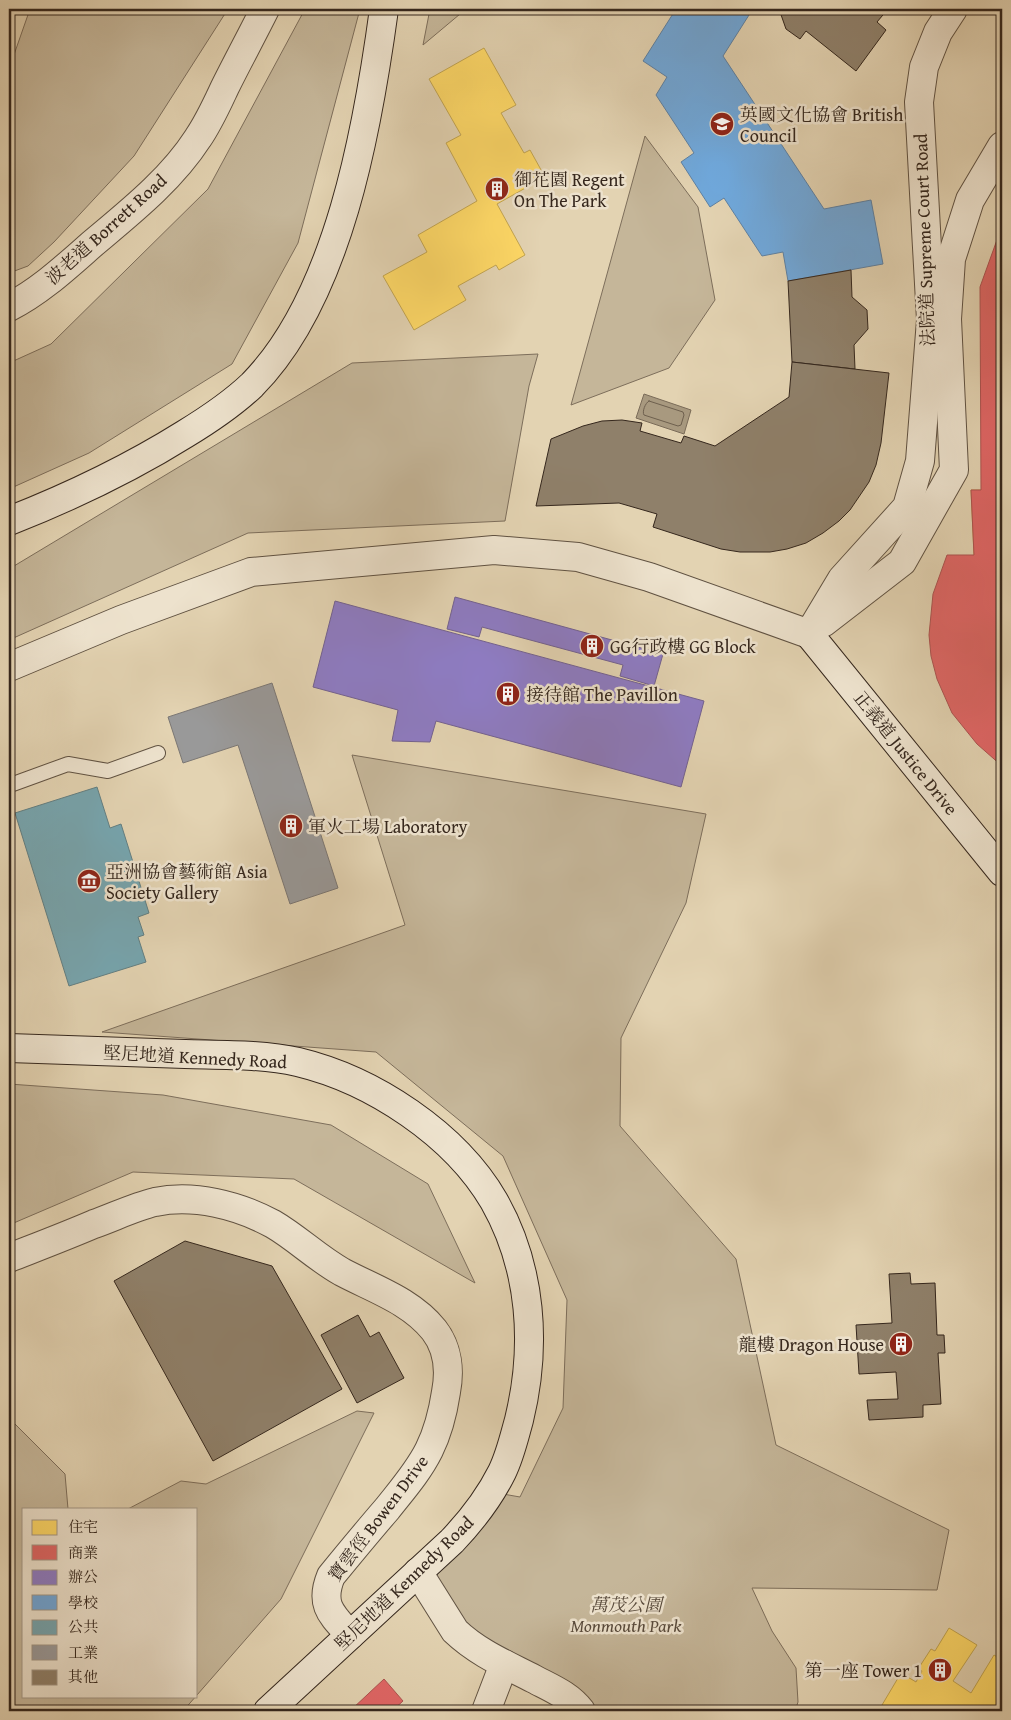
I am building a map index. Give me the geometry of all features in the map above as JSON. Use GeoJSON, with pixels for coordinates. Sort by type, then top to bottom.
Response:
{"type":"FeatureCollection","features":[{"type":"Feature","properties":{"kind":"street","name":"波老道 Borrett Road"},"geometry":{"type":"LineString","coordinates":[[9,307],[42,286],[137,206],[184,157],[210,117],[265,9]]}},
{"type":"Feature","properties":{"kind":"street"},"geometry":{"type":"LineString","coordinates":[[9,521],[84,490],[165,447],[204,422],[251,385],[281,348],[300,318],[316,285],[332,246],[344,208],[364,134],[373,88],[384,9]]}},
{"type":"Feature","properties":{"kind":"street","name":"法院道 Supreme Court Road"},"geometry":{"type":"LineString","coordinates":[[809,634],[842,579],[907,507],[920,461],[931,320],[919,102],[924,67],[938,32],[953,9]]}},
{"type":"Feature","properties":{"kind":"street","name":"法院道 Supreme Court Road"},"geometry":{"type":"LineString","coordinates":[[809,634],[902,562],[954,470],[947,319],[952,259],[970,200],[1002,146]]}},
{"type":"Feature","properties":{"kind":"street"},"geometry":{"type":"LineString","coordinates":[[9,667],[121,620],[251,572],[494,550],[578,557],[649,577],[809,634]]}},
{"type":"Feature","properties":{"kind":"street","name":"正義道 Justice Drive"},"geometry":{"type":"LineString","coordinates":[[809,634],[1002,872]]}},
{"type":"Feature","properties":{"kind":"street","name":"堅尼地道 Kennedy Road"},"geometry":{"type":"LineString","coordinates":[[9,1048],[248,1056],[299,1062],[342,1077],[369,1089],[401,1107],[450,1147],[474,1172],[493,1200],[506,1227],[524,1284],[529,1316],[530,1348],[527,1380],[513,1442],[503,1470],[489,1496],[472,1520],[452,1541],[268,1711]]}},
{"type":"Feature","properties":{"kind":"street","name":"寶雲徑 Bowen Drive"},"geometry":{"type":"LineString","coordinates":[[9,1258],[133,1209],[156,1202],[198,1200],[234,1208],[273,1224],[333,1267],[406,1305],[435,1331],[447,1357],[448,1370],[444,1405],[436,1435],[415,1473],[331,1576],[327,1585],[326,1602],[329,1610],[350,1635]]}},
{"type":"Feature","properties":{"kind":"street"},"geometry":{"type":"LineString","coordinates":[[418,1572],[456,1631],[480,1651],[561,1693],[581,1711]]}},
{"type":"Feature","properties":{"kind":"street"},"geometry":{"type":"LineString","coordinates":[[486,1711],[504,1664]]}},
{"type":"Feature","properties":{"kind":"lane"},"geometry":{"type":"LineString","coordinates":[[9,783],[13,784],[68,764],[108,771],[158,753]]}},
{"type":"Feature","properties":{"kind":"green space"},"geometry":{"type":"Polygon","coordinates":[[[30,9],[228,9],[134,156],[54,242],[28,266],[9,273],[9,69],[30,9]]]}},
{"type":"Feature","properties":{"kind":"green space"},"geometry":{"type":"Polygon","coordinates":[[[305,9],[360,9],[298,243],[232,364],[89,453],[9,489],[9,363],[51,344],[208,189],[305,9]]]}},
{"type":"Feature","properties":{"kind":"green space"},"geometry":{"type":"Polygon","coordinates":[[[430,9],[466,9],[423,45],[430,9]]]}},
{"type":"Feature","properties":{"kind":"green space"},"geometry":{"type":"Polygon","coordinates":[[[645,136],[698,207],[715,300],[669,368],[571,405],[645,136]]]}},
{"type":"Feature","properties":{"kind":"green space"},"geometry":{"type":"Polygon","coordinates":[[[538,354],[529,386],[505,521],[248,533],[9,640],[9,569],[352,363],[538,354]]]}},
{"type":"Feature","properties":{"kind":"green space","name":"萬茂公園 Monmouth Park"},"geometry":{"type":"Polygon","coordinates":[[[352,755],[706,814],[686,903],[621,1038],[620,1126],[736,1259],[776,1445],[949,1530],[937,1590],[752,1588],[772,1631],[796,1668],[798,1702],[795,1711],[588,1711],[482,1643],[455,1615],[432,1573],[503,1494],[520,1497],[563,1408],[567,1300],[503,1156],[376,1052],[102,1032],[405,925],[352,755]]]}},
{"type":"Feature","properties":{"kind":"green space"},"geometry":{"type":"Polygon","coordinates":[[[9,1084],[163,1095],[331,1125],[428,1184],[475,1283],[294,1179],[133,1172],[9,1225],[9,1084]]]}},
{"type":"Feature","properties":{"kind":"green space"},"geometry":{"type":"Polygon","coordinates":[[[357,1411],[374,1413],[281,1599],[198,1694],[198,1508],[130,1508],[181,1481],[206,1484],[357,1411]]]}},
{"type":"Feature","properties":{"kind":"green space"},"geometry":{"type":"Polygon","coordinates":[[[9,1418],[65,1474],[68,1508],[22,1508],[22,1698],[194,1698],[183,1711],[9,1711],[9,1418]]]}},
{"type":"Feature","properties":{"kind":"water"},"geometry":{"type":"Polygon","coordinates":[[[644,394],[691,410],[684,434],[636,418],[644,394]]]}},
{"type":"Feature","properties":{"kind":"building: 住宅","name":"御花園 Regent On The Park"},"geometry":{"type":"Polygon","coordinates":[[[484,48],[516,105],[501,113],[524,153],[530,150],[545,177],[497,204],[525,255],[499,270],[496,265],[458,286],[466,300],[414,330],[383,276],[427,252],[418,235],[477,201],[446,143],[461,135],[429,79],[484,48]]]}},
{"type":"Feature","properties":{"kind":"building: 住宅"},"geometry":{"type":"Polygon","coordinates":[[[1002,468],[1002,646],[991,617],[974,555],[971,490],[993,490],[1002,468]]]}},
{"type":"Feature","properties":{"kind":"building: 住宅","name":"第一座 Tower 1"},"geometry":{"type":"Polygon","coordinates":[[[949,1628],[977,1645],[953,1681],[971,1693],[994,1655],[1002,1660],[1002,1711],[892,1711],[882,1705],[901,1673],[916,1682],[922,1671],[918,1669],[931,1649],[935,1651],[949,1628]]]}},
{"type":"Feature","properties":{"kind":"building: 商業"},"geometry":{"type":"Polygon","coordinates":[[[1002,226],[1002,766],[977,744],[952,713],[937,679],[931,656],[929,635],[933,594],[947,555],[974,555],[971,490],[981,490],[980,287],[1002,226]]]}},
{"type":"Feature","properties":{"kind":"building: 商業"},"geometry":{"type":"Polygon","coordinates":[[[384,1679],[403,1701],[392,1711],[351,1710],[384,1679]]]}},
{"type":"Feature","properties":{"kind":"building: 辦公","name":"GG行政樓 GG Block"},"geometry":{"type":"Polygon","coordinates":[[[455,597],[663,654],[654,686],[620,676],[623,665],[482,627],[479,637],[447,629],[455,597]]]}},
{"type":"Feature","properties":{"kind":"building: 辦公","name":"接待館 The Pavillon"},"geometry":{"type":"Polygon","coordinates":[[[335,601],[704,701],[681,787],[436,721],[430,742],[392,741],[398,710],[313,687],[335,601]]]}},
{"type":"Feature","properties":{"kind":"building: 學校","name":"英國文化協會 British Council"},"geometry":{"type":"Polygon","coordinates":[[[676,9],[739,9],[749,15],[723,56],[824,209],[871,200],[883,264],[788,281],[783,252],[762,256],[724,198],[710,207],[681,162],[694,153],[656,95],[667,77],[643,61],[676,9]]]}},
{"type":"Feature","properties":{"kind":"building: 公共"},"geometry":{"type":"Polygon","coordinates":[[[97,787],[110,828],[121,824],[149,913],[138,917],[144,935],[138,937],[146,962],[69,986],[15,813],[97,787]]]}},
{"type":"Feature","properties":{"kind":"building: 工業","name":"軍火工場 Laboratory"},"geometry":{"type":"Polygon","coordinates":[[[272,683],[338,888],[290,904],[238,745],[183,763],[168,717],[272,683]]]}},
{"type":"Feature","properties":{"kind":"building: 其他"},"geometry":{"type":"Polygon","coordinates":[[[779,9],[888,9],[877,22],[886,30],[856,71],[806,31],[800,39],[786,29],[779,9]]]}},
{"type":"Feature","properties":{"kind":"building: 其他"},"geometry":{"type":"Polygon","coordinates":[[[851,270],[852,297],[867,310],[868,329],[854,345],[855,369],[792,362],[788,281],[851,270]]]}},
{"type":"Feature","properties":{"kind":"building: 其他"},"geometry":{"type":"Polygon","coordinates":[[[792,362],[889,373],[881,443],[876,465],[869,482],[850,510],[839,521],[806,543],[770,552],[740,552],[721,549],[653,527],[657,514],[619,503],[536,506],[551,439],[583,426],[602,421],[622,420],[642,423],[640,431],[681,443],[684,436],[715,446],[789,397],[792,362]]]}},
{"type":"Feature","properties":{"kind":"building: 其他"},"geometry":{"type":"Polygon","coordinates":[[[185,1241],[272,1266],[342,1389],[213,1461],[114,1281],[185,1241]]]}},
{"type":"Feature","properties":{"kind":"building: 其他","name":"龍樓 Dragon House"},"geometry":{"type":"Polygon","coordinates":[[[910,1273],[911,1284],[935,1283],[937,1335],[944,1335],[945,1353],[938,1353],[941,1404],[923,1405],[923,1417],[869,1420],[867,1400],[898,1399],[896,1372],[859,1374],[856,1325],[892,1323],[889,1274],[910,1273]]]}},
{"type":"Feature","properties":{"kind":"building: 其他"},"geometry":{"type":"Polygon","coordinates":[[[358,1315],[370,1337],[379,1332],[404,1378],[357,1403],[321,1335],[358,1315]]]}},
{"type":"Feature","properties":{"kind":"place","name":"英國文化協會 British Council"},"geometry":{"type":"Point","coordinates":[722,124]}},
{"type":"Feature","properties":{"kind":"place","name":"御花園 Regent On The Park"},"geometry":{"type":"Point","coordinates":[497,189]}},
{"type":"Feature","properties":{"kind":"place","name":"GG行政樓 GG Block"},"geometry":{"type":"Point","coordinates":[592,646]}},
{"type":"Feature","properties":{"kind":"place","name":"接待館 The Pavillon"},"geometry":{"type":"Point","coordinates":[508,694]}},
{"type":"Feature","properties":{"kind":"place","name":"軍火工場 Laboratory"},"geometry":{"type":"Point","coordinates":[291,826]}},
{"type":"Feature","properties":{"kind":"place","name":"亞洲協會藝術館 Asia Society Gallery"},"geometry":{"type":"Point","coordinates":[89,881]}},
{"type":"Feature","properties":{"kind":"place","name":"龍樓 Dragon House"},"geometry":{"type":"Point","coordinates":[901,1344]}},
{"type":"Feature","properties":{"kind":"place","name":"第一座 Tower 1"},"geometry":{"type":"Point","coordinates":[940,1670]}}]}
